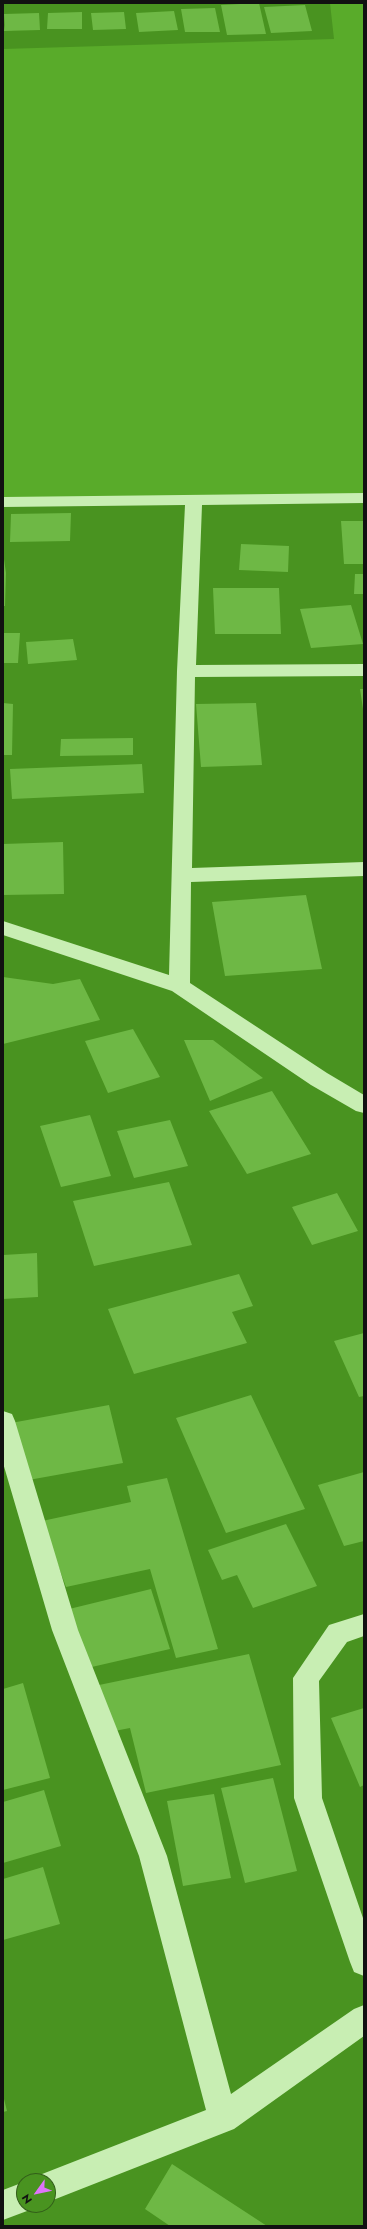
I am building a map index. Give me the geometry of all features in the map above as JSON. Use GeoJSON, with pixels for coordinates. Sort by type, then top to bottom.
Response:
{"type":"FeatureCollection","features":[{"type":"Feature","properties":{"kind":"street"},"geometry":{"type":"LineString","coordinates":[[3,502],[364,498]]}},
{"type":"Feature","properties":{"kind":"street"},"geometry":{"type":"LineString","coordinates":[[179,986],[186,671],[194,499]]}},
{"type":"Feature","properties":{"kind":"street"},"geometry":{"type":"LineString","coordinates":[[186,671],[364,670]]}},
{"type":"Feature","properties":{"kind":"street"},"geometry":{"type":"LineString","coordinates":[[182,875],[364,869]]}},
{"type":"Feature","properties":{"kind":"street"},"geometry":{"type":"LineString","coordinates":[[3,928],[179,986],[319,1079],[364,1105]]}},
{"type":"Feature","properties":{"kind":"street"},"geometry":{"type":"LineString","coordinates":[[3,1421],[65,1630],[153,1856],[223,2118]]}},
{"type":"Feature","properties":{"kind":"street"},"geometry":{"type":"LineString","coordinates":[[364,1625],[338,1633],[306,1678],[308,1798],[364,1962]]}},
{"type":"Feature","properties":{"kind":"street"},"geometry":{"type":"LineString","coordinates":[[56,2184],[223,2118],[364,2019]]}},
{"type":"Feature","properties":{"kind":"street"},"geometry":{"type":"LineString","coordinates":[[3,2205],[16,2200]]}},
{"type":"Feature","properties":{"kind":"green space"},"geometry":{"type":"Polygon","coordinates":[[[330,3],[364,3],[364,498],[3,503],[3,49],[334,39],[330,3]]]}},
{"type":"Feature","properties":{"kind":"building"},"geometry":{"type":"Polygon","coordinates":[[[259,3],[266,34],[227,35],[221,5],[259,3]]]}},
{"type":"Feature","properties":{"kind":"building"},"geometry":{"type":"Polygon","coordinates":[[[305,5],[312,31],[271,33],[264,7],[305,5]]]}},
{"type":"Feature","properties":{"kind":"building"},"geometry":{"type":"Polygon","coordinates":[[[215,8],[220,32],[185,32],[181,9],[215,8]]]}},
{"type":"Feature","properties":{"kind":"building"},"geometry":{"type":"Polygon","coordinates":[[[174,11],[178,30],[139,32],[136,13],[174,11]]]}},
{"type":"Feature","properties":{"kind":"building"},"geometry":{"type":"Polygon","coordinates":[[[82,12],[82,29],[47,29],[48,13],[82,12]]]}},
{"type":"Feature","properties":{"kind":"building"},"geometry":{"type":"Polygon","coordinates":[[[124,12],[126,29],[93,30],[91,13],[124,12]]]}},
{"type":"Feature","properties":{"kind":"building"},"geometry":{"type":"Polygon","coordinates":[[[39,13],[40,30],[5,31],[4,14],[39,13]]]}},
{"type":"Feature","properties":{"kind":"building"},"geometry":{"type":"Polygon","coordinates":[[[71,513],[70,541],[10,542],[11,514],[71,513]]]}},
{"type":"Feature","properties":{"kind":"building"},"geometry":{"type":"Polygon","coordinates":[[[341,521],[364,521],[364,564],[344,564],[341,521]]]}},
{"type":"Feature","properties":{"kind":"building"},"geometry":{"type":"Polygon","coordinates":[[[241,544],[289,546],[288,572],[239,570],[241,544]]]}},
{"type":"Feature","properties":{"kind":"building"},"geometry":{"type":"Polygon","coordinates":[[[3,552],[6,573],[5,606],[3,606],[3,552]]]}},
{"type":"Feature","properties":{"kind":"building"},"geometry":{"type":"Polygon","coordinates":[[[355,574],[364,574],[364,594],[354,594],[355,574]]]}},
{"type":"Feature","properties":{"kind":"building"},"geometry":{"type":"Polygon","coordinates":[[[213,588],[279,588],[281,634],[215,634],[213,588]]]}},
{"type":"Feature","properties":{"kind":"building"},"geometry":{"type":"Polygon","coordinates":[[[351,605],[363,644],[311,648],[300,609],[351,605]]]}},
{"type":"Feature","properties":{"kind":"building"},"geometry":{"type":"Polygon","coordinates":[[[3,633],[20,633],[18,663],[3,663],[3,633]]]}},
{"type":"Feature","properties":{"kind":"building"},"geometry":{"type":"Polygon","coordinates":[[[73,639],[77,660],[28,664],[26,642],[73,639]]]}},
{"type":"Feature","properties":{"kind":"building"},"geometry":{"type":"Polygon","coordinates":[[[360,689],[364,689],[363,709],[360,689]]]}},
{"type":"Feature","properties":{"kind":"building"},"geometry":{"type":"Polygon","coordinates":[[[3,703],[13,704],[12,755],[3,755],[3,703]]]}},
{"type":"Feature","properties":{"kind":"building"},"geometry":{"type":"Polygon","coordinates":[[[256,703],[262,765],[201,767],[196,704],[256,703]]]}},
{"type":"Feature","properties":{"kind":"building"},"geometry":{"type":"Polygon","coordinates":[[[133,738],[133,755],[60,756],[61,739],[133,738]]]}},
{"type":"Feature","properties":{"kind":"building"},"geometry":{"type":"Polygon","coordinates":[[[142,764],[144,793],[12,799],[10,769],[142,764]]]}},
{"type":"Feature","properties":{"kind":"building"},"geometry":{"type":"Polygon","coordinates":[[[63,842],[64,894],[3,895],[3,844],[63,842]]]}},
{"type":"Feature","properties":{"kind":"building"},"geometry":{"type":"Polygon","coordinates":[[[306,895],[322,969],[225,976],[212,902],[306,895]]]}},
{"type":"Feature","properties":{"kind":"building"},"geometry":{"type":"Polygon","coordinates":[[[3,977],[53,984],[80,979],[100,1020],[3,1044],[3,977]]]}},
{"type":"Feature","properties":{"kind":"building"},"geometry":{"type":"Polygon","coordinates":[[[133,1029],[160,1077],[108,1093],[85,1041],[133,1029]]]}},
{"type":"Feature","properties":{"kind":"building"},"geometry":{"type":"Polygon","coordinates":[[[184,1040],[213,1040],[263,1078],[210,1101],[184,1040]]]}},
{"type":"Feature","properties":{"kind":"building"},"geometry":{"type":"Polygon","coordinates":[[[272,1091],[311,1154],[247,1174],[209,1111],[272,1091]]]}},
{"type":"Feature","properties":{"kind":"building"},"geometry":{"type":"Polygon","coordinates":[[[90,1115],[111,1176],[61,1187],[40,1126],[90,1115]]]}},
{"type":"Feature","properties":{"kind":"building"},"geometry":{"type":"Polygon","coordinates":[[[170,1120],[188,1166],[134,1178],[117,1131],[170,1120]]]}},
{"type":"Feature","properties":{"kind":"building"},"geometry":{"type":"Polygon","coordinates":[[[169,1182],[192,1245],[94,1266],[73,1201],[169,1182]]]}},
{"type":"Feature","properties":{"kind":"building"},"geometry":{"type":"Polygon","coordinates":[[[337,1193],[358,1231],[312,1245],[292,1207],[337,1193]]]}},
{"type":"Feature","properties":{"kind":"building"},"geometry":{"type":"Polygon","coordinates":[[[37,1253],[38,1297],[3,1299],[3,1255],[37,1253]]]}},
{"type":"Feature","properties":{"kind":"building"},"geometry":{"type":"Polygon","coordinates":[[[239,1274],[253,1306],[232,1312],[247,1343],[134,1374],[108,1309],[239,1274]]]}},
{"type":"Feature","properties":{"kind":"building"},"geometry":{"type":"Polygon","coordinates":[[[364,1333],[364,1396],[359,1397],[334,1341],[364,1333]]]}},
{"type":"Feature","properties":{"kind":"building"},"geometry":{"type":"Polygon","coordinates":[[[251,1395],[305,1509],[226,1533],[176,1418],[251,1395]]]}},
{"type":"Feature","properties":{"kind":"building"},"geometry":{"type":"Polygon","coordinates":[[[109,1405],[123,1463],[23,1481],[11,1423],[109,1405]]]}},
{"type":"Feature","properties":{"kind":"building"},"geometry":{"type":"Polygon","coordinates":[[[364,1472],[364,1541],[344,1546],[318,1485],[364,1472]]]}},
{"type":"Feature","properties":{"kind":"building"},"geometry":{"type":"Polygon","coordinates":[[[167,1478],[218,1649],[176,1658],[150,1569],[66,1587],[42,1521],[131,1502],[127,1486],[167,1478]]]}},
{"type":"Feature","properties":{"kind":"building"},"geometry":{"type":"Polygon","coordinates":[[[286,1524],[317,1586],[253,1608],[237,1575],[222,1580],[208,1550],[286,1524]]]}},
{"type":"Feature","properties":{"kind":"building"},"geometry":{"type":"Polygon","coordinates":[[[151,1589],[170,1649],[83,1669],[61,1611],[151,1589]]]}},
{"type":"Feature","properties":{"kind":"building"},"geometry":{"type":"Polygon","coordinates":[[[249,1654],[281,1765],[146,1793],[130,1728],[109,1732],[99,1685],[249,1654]]]}},
{"type":"Feature","properties":{"kind":"building"},"geometry":{"type":"Polygon","coordinates":[[[23,1683],[50,1778],[3,1790],[3,1689],[23,1683]]]}},
{"type":"Feature","properties":{"kind":"building"},"geometry":{"type":"Polygon","coordinates":[[[364,1708],[364,1785],[360,1787],[331,1718],[364,1708]]]}},
{"type":"Feature","properties":{"kind":"building"},"geometry":{"type":"Polygon","coordinates":[[[273,1778],[297,1871],[245,1883],[221,1788],[273,1778]]]}},
{"type":"Feature","properties":{"kind":"building"},"geometry":{"type":"Polygon","coordinates":[[[44,1790],[61,1846],[3,1863],[3,1802],[44,1790]]]}},
{"type":"Feature","properties":{"kind":"building"},"geometry":{"type":"Polygon","coordinates":[[[214,1794],[231,1878],[183,1886],[167,1801],[214,1794]]]}},
{"type":"Feature","properties":{"kind":"building"},"geometry":{"type":"Polygon","coordinates":[[[43,1867],[60,1924],[3,1940],[3,1879],[43,1867]]]}},
{"type":"Feature","properties":{"kind":"building"},"geometry":{"type":"Polygon","coordinates":[[[3,2095],[7,2111],[3,2112],[3,2095]]]}},
{"type":"Feature","properties":{"kind":"building"},"geometry":{"type":"Polygon","coordinates":[[[172,2164],[267,2226],[170,2226],[145,2209],[172,2164]]]}}]}
